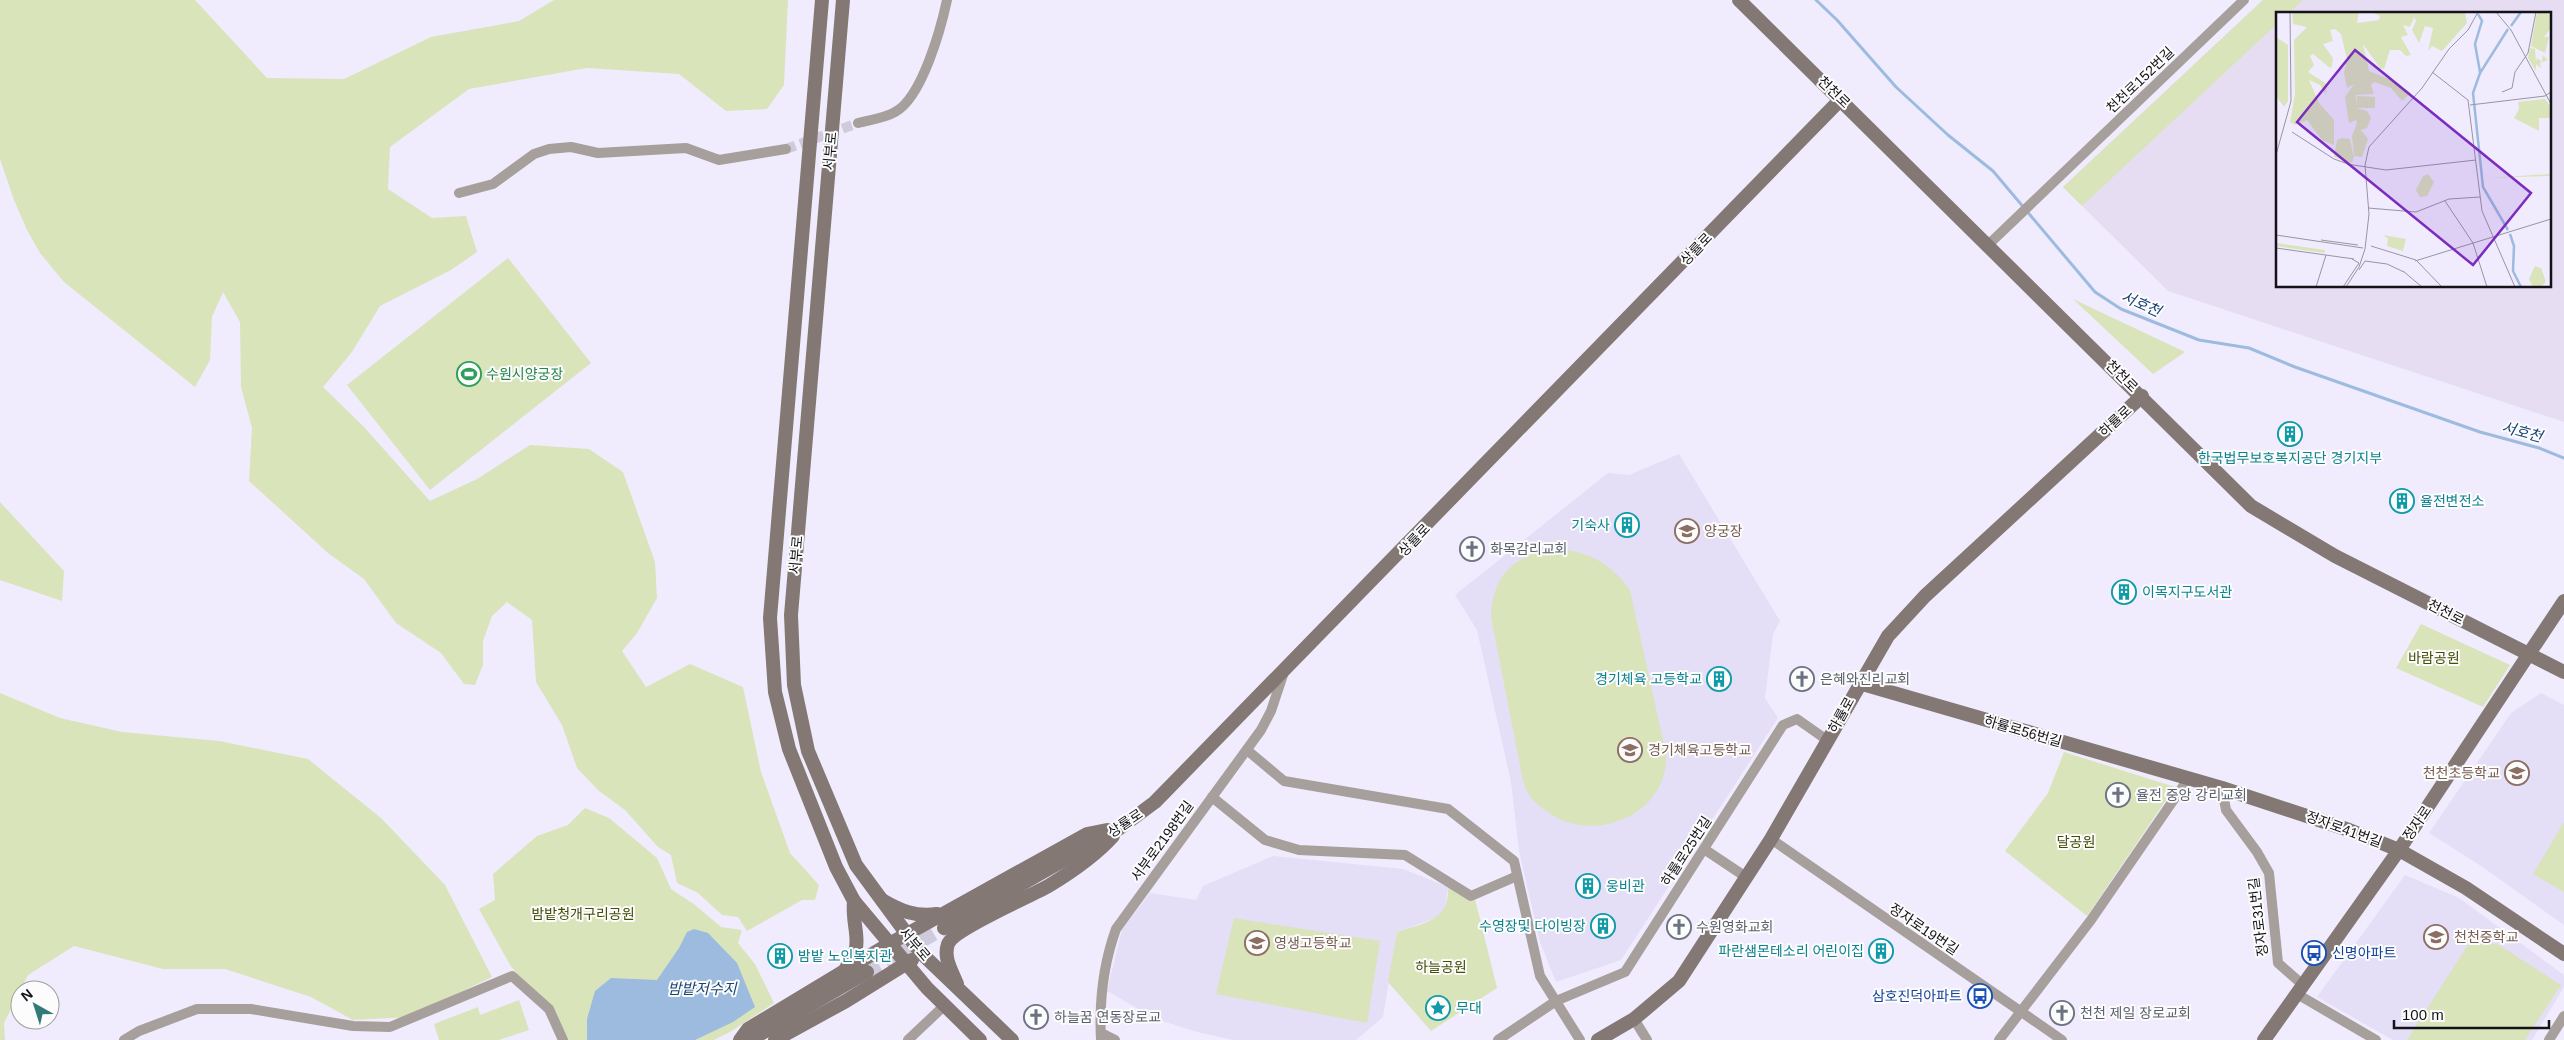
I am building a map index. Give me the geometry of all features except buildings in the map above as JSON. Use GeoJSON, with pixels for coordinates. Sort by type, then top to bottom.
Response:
{"type":"FeatureCollection","features":[{"type":"Feature","properties":{"kind":"street","name":"서부로"},"geometry":{"type":"LineString","coordinates":[[822,0],[770,618],[775,692],[789,749],[836,867],[854,901],[907,964],[980,1040]]}},
{"type":"Feature","properties":{"kind":"street","name":"서부로"},"geometry":{"type":"LineString","coordinates":[[843,0],[791,615],[794,685],[808,751],[856,865],[905,935],[920,952],[1012,1040]]}},
{"type":"Feature","properties":{"kind":"street"},"geometry":{"type":"LineString","coordinates":[[858,123],[895,112],[915,92],[943,21],[947,0]]}},
{"type":"Feature","properties":{"kind":"street","name":"천천로"},"geometry":{"type":"LineString","coordinates":[[1739,0],[2142,396],[2251,506],[2334,556],[2564,672]]}},
{"type":"Feature","properties":{"kind":"street","name":"천천로152번길"},"geometry":{"type":"LineString","coordinates":[[1988,245],[2244,0]]}},
{"type":"Feature","properties":{"kind":"street","name":"상률로"},"geometry":{"type":"LineString","coordinates":[[944,928],[1120,828],[1155,802],[1284,672],[1841,99]]}},
{"type":"Feature","properties":{"kind":"street"},"geometry":{"type":"LineString","coordinates":[[459,193],[493,184],[534,154],[549,149],[571,147],[598,153],[686,148],[719,160],[786,149]]}},
{"type":"Feature","properties":{"kind":"street","name":"하률로"},"geometry":{"type":"LineString","coordinates":[[1598,1040],[1634,1019],[1679,981],[1771,839],[1859,683],[1888,636],[1925,596],[2142,396]]}},
{"type":"Feature","properties":{"kind":"street","name":"정자로"},"geometry":{"type":"LineString","coordinates":[[2264,1040],[2399,850],[2564,601]]}},
{"type":"Feature","properties":{"kind":"street","name":"서부로2198번길"},"geometry":{"type":"LineString","coordinates":[[1101,1036],[1103,983],[1108,951],[1116,929],[1246,750],[1271,711],[1284,672]]}},
{"type":"Feature","properties":{"kind":"street","name":"하률로56번길"},"geometry":{"type":"LineString","coordinates":[[1859,683],[2188,779]]}},
{"type":"Feature","properties":{"kind":"street","name":"하률로25번길"},"geometry":{"type":"LineString","coordinates":[[1498,1040],[1556,1001],[1625,972],[1783,725],[1797,719],[1827,740]]}},
{"type":"Feature","properties":{"kind":"street"},"geometry":{"type":"LineString","coordinates":[[1246,750],[1284,781],[1448,809],[1514,861],[1540,976],[1580,1040]]}},
{"type":"Feature","properties":{"kind":"street"},"geometry":{"type":"LineString","coordinates":[[1999,1040],[2091,920],[2188,779]]}},
{"type":"Feature","properties":{"kind":"street","name":"정자로41번길"},"geometry":{"type":"LineString","coordinates":[[2188,779],[2286,808],[2399,850],[2466,888],[2564,954]]}},
{"type":"Feature","properties":{"kind":"street","name":"정자로31번길"},"geometry":{"type":"LineString","coordinates":[[2222,788],[2226,810],[2257,852],[2268,873],[2278,963],[2300,989],[2376,1040]]}},
{"type":"Feature","properties":{"kind":"street"},"geometry":{"type":"LineString","coordinates":[[1212,797],[1265,840],[1299,850],[1404,855],[1471,896],[1517,876]]}},
{"type":"Feature","properties":{"kind":"street"},"geometry":{"type":"LineString","coordinates":[[740,1040],[748,1029],[943,913],[1087,834],[1120,828]]}},
{"type":"Feature","properties":{"kind":"street"},"geometry":{"type":"LineString","coordinates":[[960,990],[946,958],[949,942],[962,931],[1050,885],[1098,852],[1120,828]]}},
{"type":"Feature","properties":{"kind":"street","name":"정자로19번길"},"geometry":{"type":"LineString","coordinates":[[1771,839],[2062,1040]]}},
{"type":"Feature","properties":{"kind":"street"},"geometry":{"type":"LineString","coordinates":[[1704,848],[1746,877]]}},
{"type":"Feature","properties":{"kind":"street"},"geometry":{"type":"LineString","coordinates":[[878,898],[902,912],[921,916],[943,913]]}},
{"type":"Feature","properties":{"kind":"street"},"geometry":{"type":"LineString","coordinates":[[842,973],[855,957],[859,938],[852,919],[854,901]]}},
{"type":"Feature","properties":{"kind":"street"},"geometry":{"type":"LineString","coordinates":[[775,1040],[907,964],[920,952]]}},
{"type":"Feature","properties":{"kind":"street"},"geometry":{"type":"LineString","coordinates":[[750,1040],[867,972]]}},
{"type":"Feature","properties":{"kind":"street"},"geometry":{"type":"LineString","coordinates":[[124,1040],[139,1031],[196,1009],[251,1009],[353,1026],[390,1027],[512,976],[550,1009],[563,1040]]}},
{"type":"Feature","properties":{"kind":"street"},"geometry":{"type":"LineString","coordinates":[[908,1040],[945,1005]]}},
{"type":"Feature","properties":{"kind":"street"},"geometry":{"type":"LineString","coordinates":[[2549,1040],[2564,1016]]}},
{"type":"Feature","properties":{"kind":"street"},"geometry":{"type":"LineString","coordinates":[[1634,1019],[1647,1040]]}},
{"type":"Feature","properties":{"kind":"street"},"geometry":{"type":"LineString","coordinates":[[1101,1036],[1115,1040]]}},
{"type":"Feature","properties":{"kind":"shaded area"},"geometry":{"type":"Polygon","coordinates":[[[2263,0],[2564,0],[2564,422],[2168,291],[2063,187],[2263,0]]]}},
{"type":"Feature","properties":{"kind":"shaded area","name":"경기체육고등학교"},"geometry":{"type":"Polygon","coordinates":[[[1679,454],[1780,621],[1773,634],[1765,698],[1778,718],[1621,960],[1556,982],[1540,942],[1519,851],[1511,782],[1477,630],[1455,595],[1608,473],[1629,475],[1679,454]]]}},
{"type":"Feature","properties":{"kind":"shaded area","name":"천천초등학교"},"geometry":{"type":"Polygon","coordinates":[[[2541,693],[2564,705],[2564,925],[2481,866],[2429,833],[2511,713],[2541,693]]]}},
{"type":"Feature","properties":{"kind":"shaded area","name":"영생고등학교"},"geometry":{"type":"Polygon","coordinates":[[[1273,856],[1403,869],[1448,887],[1445,910],[1438,917],[1397,932],[1383,1017],[1356,1040],[1233,1040],[1197,1032],[1156,1019],[1107,991],[1122,930],[1150,893],[1196,900],[1203,886],[1273,856]]]}},
{"type":"Feature","properties":{"kind":"shaded area","name":"천천중학교"},"geometry":{"type":"Polygon","coordinates":[[[2405,875],[2459,898],[2564,975],[2564,987],[2532,1040],[2393,1040],[2317,997],[2405,875]]]}},
{"type":"Feature","properties":{"kind":"green space"},"geometry":{"type":"Polygon","coordinates":[[[0,0],[195,0],[267,78],[344,79],[431,37],[519,21],[554,0],[788,0],[784,85],[767,109],[726,111],[679,74],[587,68],[469,89],[390,147],[388,189],[432,218],[466,216],[477,252],[451,270],[380,306],[352,352],[323,387],[364,427],[430,501],[477,479],[530,445],[589,449],[623,472],[655,562],[657,598],[637,633],[622,651],[646,687],[690,664],[743,687],[761,772],[790,853],[819,885],[815,900],[802,900],[747,931],[738,917],[722,915],[698,893],[677,883],[671,855],[658,847],[625,810],[599,791],[577,768],[562,725],[536,682],[532,620],[507,602],[492,616],[483,641],[483,665],[475,685],[464,684],[441,653],[396,623],[364,579],[328,553],[249,481],[252,428],[241,387],[240,322],[223,292],[212,317],[210,360],[195,387],[64,282],[40,253],[27,230],[0,159],[0,0]]]}},
{"type":"Feature","properties":{"kind":"green space"},"geometry":{"type":"Polygon","coordinates":[[[2263,0],[2303,0],[2290,12],[2276,12],[2276,25],[2082,206],[2063,187],[2263,0]]]}},
{"type":"Feature","properties":{"kind":"green space","name":"수원시양궁장"},"geometry":{"type":"Polygon","coordinates":[[[508,258],[591,363],[430,490],[347,385],[508,258]]]}},
{"type":"Feature","properties":{"kind":"green space"},"geometry":{"type":"Polygon","coordinates":[[[2073,299],[2185,352],[2153,374],[2073,299]]]}},
{"type":"Feature","properties":{"kind":"green space"},"geometry":{"type":"Polygon","coordinates":[[[0,502],[64,571],[62,601],[0,580],[0,502]]]}},
{"type":"Feature","properties":{"kind":"green space"},"geometry":{"type":"Polygon","coordinates":[[[1547,550],[1572,551],[1594,558],[1614,572],[1630,590],[1666,754],[1664,775],[1655,793],[1642,807],[1626,818],[1607,824],[1587,826],[1567,822],[1549,813],[1533,800],[1523,781],[1491,617],[1492,604],[1499,582],[1513,565],[1534,554],[1547,550]]]}},
{"type":"Feature","properties":{"kind":"green space","name":"바람공원"},"geometry":{"type":"Polygon","coordinates":[[[2421,624],[2510,665],[2483,707],[2396,668],[2421,624]]]}},
{"type":"Feature","properties":{"kind":"green space"},"geometry":{"type":"Polygon","coordinates":[[[0,693],[60,718],[122,732],[219,741],[308,759],[381,818],[445,885],[492,977],[409,1017],[353,1020],[311,997],[225,969],[163,969],[74,946],[28,975],[26,980],[10,980],[10,1011],[4,1023],[5,1040],[0,1040],[0,693]]]}},
{"type":"Feature","properties":{"kind":"green space","name":"달공원"},"geometry":{"type":"Polygon","coordinates":[[[2064,752],[2175,787],[2087,916],[2005,851],[2048,793],[2064,752]]]}},
{"type":"Feature","properties":{"kind":"green space","name":"밤밭청개구리공원"},"geometry":{"type":"Polygon","coordinates":[[[585,808],[609,818],[657,858],[671,889],[695,905],[721,927],[742,930],[738,943],[755,964],[774,1003],[730,1032],[714,1040],[560,1040],[543,1006],[510,965],[479,909],[495,900],[493,874],[537,836],[568,825],[585,808]]]}},
{"type":"Feature","properties":{"kind":"green space"},"geometry":{"type":"Polygon","coordinates":[[[2564,822],[2564,892],[2533,874],[2564,822]]]}},
{"type":"Feature","properties":{"kind":"green space","name":"하늘공원"},"geometry":{"type":"Polygon","coordinates":[[[1448,887],[1475,899],[1497,988],[1431,1031],[1388,982],[1397,932],[1425,923],[1440,914],[1445,907],[1448,887]]]}},
{"type":"Feature","properties":{"kind":"green space"},"geometry":{"type":"Polygon","coordinates":[[[1234,918],[1380,941],[1367,1023],[1216,994],[1234,918]]]}},
{"type":"Feature","properties":{"kind":"green space"},"geometry":{"type":"Polygon","coordinates":[[[2471,940],[2480,946],[2482,941],[2499,945],[2561,985],[2525,1040],[2407,1040],[2471,940]]]}},
{"type":"Feature","properties":{"kind":"green space"},"geometry":{"type":"Polygon","coordinates":[[[519,1000],[529,1030],[499,1040],[439,1040],[434,1024],[478,1007],[480,1015],[519,1000]]]}},
{"type":"Feature","properties":{"kind":"water","name":"밤밭저수지"},"geometry":{"type":"Polygon","coordinates":[[[694,929],[708,933],[737,963],[755,1007],[733,1022],[695,1040],[587,1040],[587,1019],[595,991],[611,978],[657,980],[679,948],[687,932],[694,929]]]}},
{"type":"Feature","properties":{"kind":"waterway","name":"서호천"},"geometry":{"type":"LineString","coordinates":[[1816,0],[1837,20],[1896,87],[1948,135],[1993,171],[2095,292],[2121,309],[2199,340],[2249,348],[2295,367],[2480,432],[2539,448],[2564,458]]}},
{"type":"Feature","properties":{"kind":"tunnel"},"geometry":{"type":"LineString","coordinates":[[786,149],[858,123]]}},
{"type":"Feature","properties":{"kind":"tunnel"},"geometry":{"type":"LineString","coordinates":[[867,972],[944,928]]}},
{"type":"Feature","properties":{"kind":"place","name":"수원시양궁장"},"geometry":{"type":"Point","coordinates":[469,374]}},
{"type":"Feature","properties":{"kind":"place","name":"한국법무보호복지공단 경기지부"},"geometry":{"type":"Point","coordinates":[2290,434]}},
{"type":"Feature","properties":{"kind":"place","name":"율전변전소"},"geometry":{"type":"Point","coordinates":[2402,501]}},
{"type":"Feature","properties":{"kind":"place","name":"기숙사"},"geometry":{"type":"Point","coordinates":[1627,525]}},
{"type":"Feature","properties":{"kind":"place","name":"양궁장"},"geometry":{"type":"Point","coordinates":[1687,531]}},
{"type":"Feature","properties":{"kind":"place","name":"화목감리교회"},"geometry":{"type":"Point","coordinates":[1472,549]}},
{"type":"Feature","properties":{"kind":"place","name":"이목지구도서관"},"geometry":{"type":"Point","coordinates":[2124,592]}},
{"type":"Feature","properties":{"kind":"place","name":"경기체육 고등학교"},"geometry":{"type":"Point","coordinates":[1719,679]}},
{"type":"Feature","properties":{"kind":"place","name":"은혜와진리교회"},"geometry":{"type":"Point","coordinates":[1802,679]}},
{"type":"Feature","properties":{"kind":"place","name":"경기체육고등학교"},"geometry":{"type":"Point","coordinates":[1630,750]}},
{"type":"Feature","properties":{"kind":"place","name":"천천초등학교"},"geometry":{"type":"Point","coordinates":[2517,773]}},
{"type":"Feature","properties":{"kind":"place","name":"율전 중앙 강리교회"},"geometry":{"type":"Point","coordinates":[2118,795]}},
{"type":"Feature","properties":{"kind":"place","name":"웅비관"},"geometry":{"type":"Point","coordinates":[1588,886]}},
{"type":"Feature","properties":{"kind":"place","name":"수영장및 다이빙장"},"geometry":{"type":"Point","coordinates":[1603,926]}},
{"type":"Feature","properties":{"kind":"place","name":"수원영화교회"},"geometry":{"type":"Point","coordinates":[1679,927]}},
{"type":"Feature","properties":{"kind":"place","name":"천천중학교"},"geometry":{"type":"Point","coordinates":[2436,937]}},
{"type":"Feature","properties":{"kind":"place","name":"영생고등학교"},"geometry":{"type":"Point","coordinates":[1257,943]}},
{"type":"Feature","properties":{"kind":"place","name":"파란샘몬테소리 어린이집"},"geometry":{"type":"Point","coordinates":[1881,951]}},
{"type":"Feature","properties":{"kind":"place","name":"신명아파트"},"geometry":{"type":"Point","coordinates":[2314,953]}},
{"type":"Feature","properties":{"kind":"place","name":"밤밭 노인복지관"},"geometry":{"type":"Point","coordinates":[780,956]}},
{"type":"Feature","properties":{"kind":"place","name":"삼호진덕아파트"},"geometry":{"type":"Point","coordinates":[1980,996]}},
{"type":"Feature","properties":{"kind":"place","name":"무대"},"geometry":{"type":"Point","coordinates":[1438,1008]}},
{"type":"Feature","properties":{"kind":"place","name":"천천 제일 장로교회"},"geometry":{"type":"Point","coordinates":[2062,1013]}},
{"type":"Feature","properties":{"kind":"place","name":"하늘꿈 연동장로교"},"geometry":{"type":"Point","coordinates":[1036,1017]}}]}
